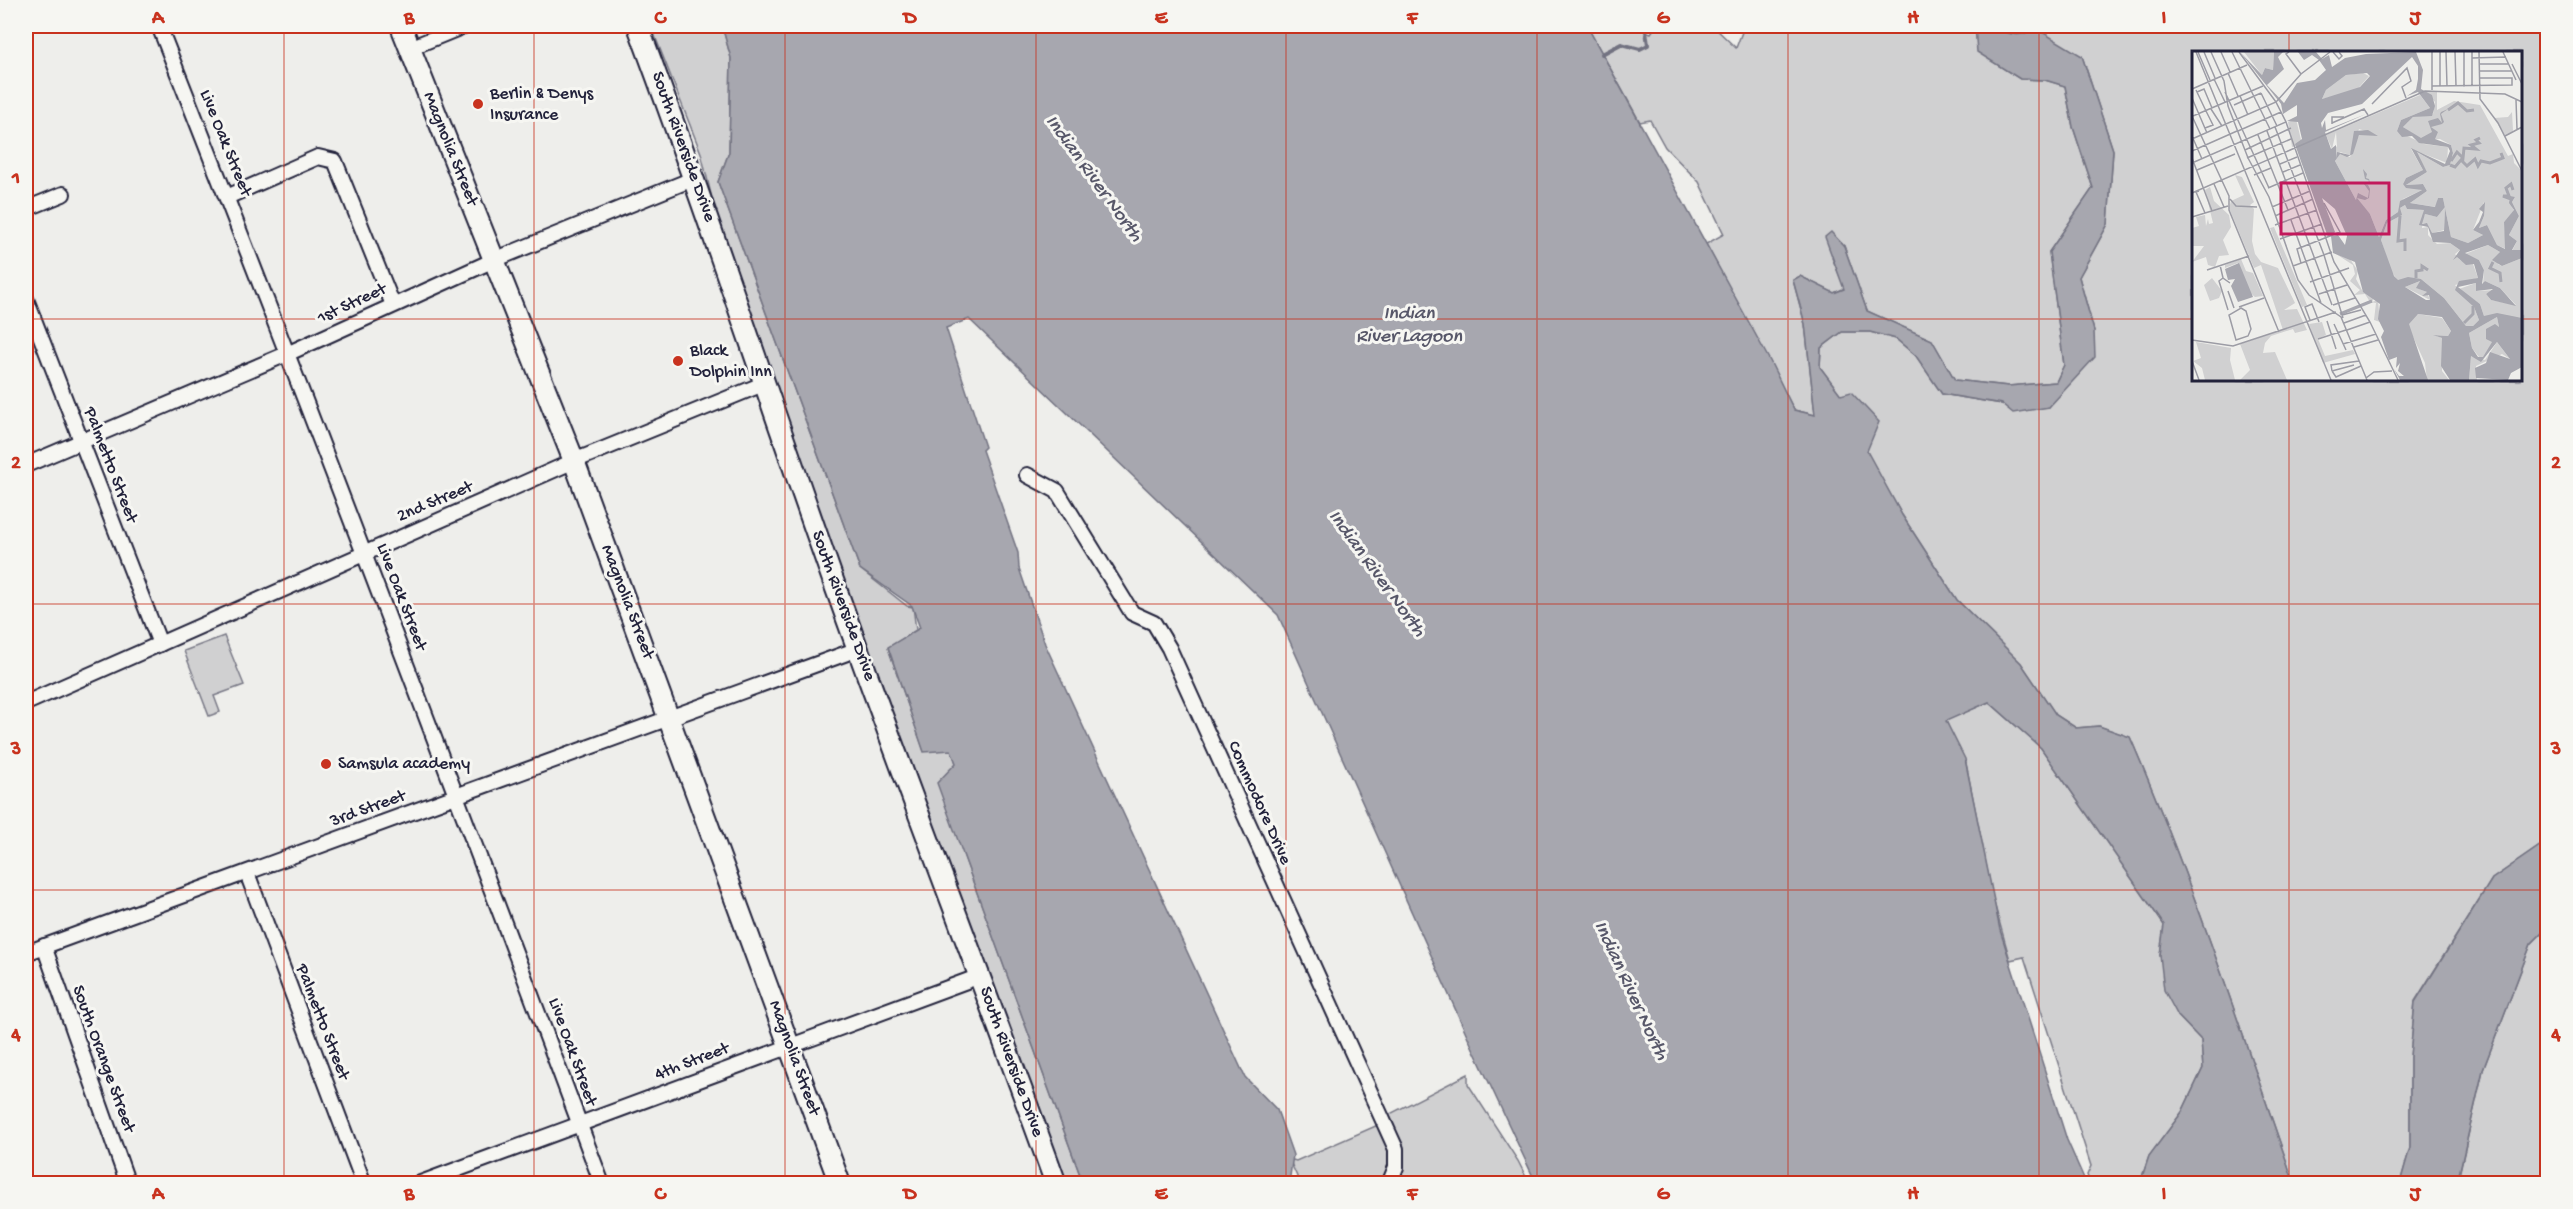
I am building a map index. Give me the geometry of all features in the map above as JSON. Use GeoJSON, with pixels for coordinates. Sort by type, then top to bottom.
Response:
{"type":"FeatureCollection","features":[{"type":"Feature","properties":{"kind":"street","name":"Live Oak Street"},"geometry":{"type":"LineString","coordinates":[[159,26],[289,353],[458,795],[602,1184]]}},
{"type":"Feature","properties":{"kind":"street","name":"Magnolia Street"},"geometry":{"type":"LineString","coordinates":[[401,26],[574,461],[840,1184]]}},
{"type":"Feature","properties":{"kind":"street"},"geometry":{"type":"LineString","coordinates":[[410,48],[464,26]]}},
{"type":"Feature","properties":{"kind":"street","name":"South Riverside Drive"},"geometry":{"type":"LineString","coordinates":[[638,26],[695,178],[763,384],[858,649],[1056,1184]]}},
{"type":"Feature","properties":{"kind":"street"},"geometry":{"type":"LineString","coordinates":[[227,197],[318,157],[335,161],[393,305]]}},
{"type":"Feature","properties":{"kind":"street","name":"1st Street"},"geometry":{"type":"LineString","coordinates":[[26,465],[289,353],[494,260],[695,178]]}},
{"type":"Feature","properties":{"kind":"street"},"geometry":{"type":"LineString","coordinates":[[26,209],[63,194]]}},
{"type":"Feature","properties":{"kind":"street","name":"Palmetto Street"},"geometry":{"type":"LineString","coordinates":[[26,299],[160,644]]}},
{"type":"Feature","properties":{"kind":"street","name":"2nd Street"},"geometry":{"type":"LineString","coordinates":[[26,703],[574,461],[763,384]]}},
{"type":"Feature","properties":{"kind":"street","name":"Commodore Drive"},"geometry":{"type":"LineString","coordinates":[[1027,475],[1057,491],[1132,613],[1154,623],[1169,648],[1396,1149],[1396,1167],[1389,1184]]}},
{"type":"Feature","properties":{"kind":"street","name":"3rd Street"},"geometry":{"type":"LineString","coordinates":[[26,953],[858,649]]}},
{"type":"Feature","properties":{"kind":"street","name":"Palmetto Street"},"geometry":{"type":"LineString","coordinates":[[247,873],[364,1184]]}},
{"type":"Feature","properties":{"kind":"street","name":"South Orange Street"},"geometry":{"type":"LineString","coordinates":[[44,946],[128,1184]]}},
{"type":"Feature","properties":{"kind":"street","name":"4th Street"},"geometry":{"type":"LineString","coordinates":[[418,1184],[980,976]]}},
{"type":"Feature","properties":{"kind":"shaded area"},"geometry":{"type":"Polygon","coordinates":[[[651,26],[722,26],[731,58],[729,152],[718,182],[860,569],[907,606],[913,607],[916,630],[888,648],[924,751],[951,749],[956,763],[963,854],[1083,1183],[1063,1183],[729,268],[701,153],[651,26]]]}},
{"type":"Feature","properties":{"kind":"shaded area"},"geometry":{"type":"Polygon","coordinates":[[[1587,26],[1643,26],[1643,30],[1651,33],[1656,26],[1713,26],[1736,48],[1742,32],[1738,26],[1975,26],[1978,52],[2020,79],[2045,80],[2065,86],[2073,127],[2093,188],[2049,252],[2064,365],[2056,382],[2008,386],[1955,380],[1932,340],[1867,311],[1844,246],[1832,258],[1845,288],[1834,293],[1800,276],[1793,280],[1805,324],[1815,415],[1794,410],[1706,244],[1724,234],[1699,182],[1665,147],[1650,120],[1640,122],[1587,26]]]}},
{"type":"Feature","properties":{"kind":"shaded area"},"geometry":{"type":"Polygon","coordinates":[[[1990,26],[2547,26],[2547,841],[2492,879],[2415,1001],[2410,1057],[2410,1148],[2400,1183],[2294,1183],[2196,903],[2130,737],[2099,726],[2076,728],[2056,715],[2021,663],[1957,600],[1902,515],[1866,451],[1841,395],[1820,367],[1821,348],[1842,332],[1870,332],[1896,339],[1916,356],[1942,394],[2002,404],[2049,407],[2094,331],[2079,277],[2108,224],[2113,150],[2082,56],[2029,33],[2020,36],[1990,28],[1990,26]]]}},
{"type":"Feature","properties":{"kind":"shaded area"},"geometry":{"type":"Polygon","coordinates":[[[224,636],[244,685],[214,696],[220,712],[209,716],[184,651],[224,636]]]}},
{"type":"Feature","properties":{"kind":"shaded area"},"geometry":{"type":"Polygon","coordinates":[[[1989,702],[2041,748],[2164,925],[2160,955],[2178,1016],[2201,1040],[2203,1068],[2182,1112],[2149,1156],[2140,1183],[2090,1183],[2087,1175],[2091,1166],[2024,957],[2010,960],[1993,899],[1966,763],[1954,744],[1946,720],[1989,702]]]}},
{"type":"Feature","properties":{"kind":"shaded area"},"geometry":{"type":"Polygon","coordinates":[[[2547,928],[2547,1183],[2457,1184],[2483,1070],[2531,944],[2547,928]]]}},
{"type":"Feature","properties":{"kind":"shaded area"},"geometry":{"type":"Polygon","coordinates":[[[1468,1074],[1468,1084],[1518,1161],[1529,1183],[1396,1183],[1402,1156],[1399,1141],[1388,1115],[1468,1074]]]}},
{"type":"Feature","properties":{"kind":"shaded area"},"geometry":{"type":"Polygon","coordinates":[[[1378,1125],[1385,1141],[1389,1160],[1381,1183],[1300,1183],[1289,1159],[1296,1161],[1378,1125]]]}},
{"type":"Feature","properties":{"kind":"water","name":"Indian River Lagoon"},"geometry":{"type":"Polygon","coordinates":[[[722,26],[1587,26],[1770,361],[1794,410],[1815,415],[1805,324],[1793,280],[1800,276],[1834,293],[1844,289],[1825,237],[1831,232],[1844,246],[1867,311],[1932,340],[1955,380],[2008,386],[2056,382],[2064,365],[2049,252],[2093,188],[2073,127],[2065,86],[2045,80],[2020,79],[1977,52],[1975,26],[1990,26],[1990,28],[2019,35],[2034,27],[2082,56],[2113,150],[2108,224],[2079,277],[2094,331],[2095,357],[2049,407],[2013,413],[2002,404],[1942,394],[1916,356],[1896,339],[1870,332],[1842,332],[1821,348],[1820,367],[1841,395],[1851,392],[1879,422],[1867,451],[1902,515],[1957,600],[2021,663],[2056,715],[2076,728],[2099,726],[2130,737],[2196,903],[2294,1183],[2140,1183],[2149,1156],[2182,1112],[2203,1068],[2201,1040],[2178,1016],[2164,990],[2160,955],[2164,925],[2041,748],[1989,702],[1946,721],[1965,759],[2000,930],[2067,1140],[2086,1183],[1536,1183],[1278,615],[969,319],[946,328],[985,447],[982,450],[1018,553],[1019,568],[1045,644],[1245,1077],[1277,1110],[1293,1155],[1289,1183],[1083,1183],[937,783],[956,763],[951,750],[924,752],[888,647],[920,628],[912,606],[860,569],[718,182],[729,152],[731,58],[722,26]]]}},
{"type":"Feature","properties":{"kind":"water"},"geometry":{"type":"Polygon","coordinates":[[[2547,841],[2547,928],[2531,944],[2483,1070],[2457,1183],[2400,1183],[2410,1148],[2410,1057],[2415,1002],[2492,879],[2547,841]]]}},
{"type":"Feature","properties":{"kind":"waterway"},"geometry":{"type":"LineString","coordinates":[[1602,54],[1621,44],[1640,49],[1648,45],[1646,31]]}},
{"type":"Feature","properties":{"kind":"place","name":"Berlin & Denys Insurance"},"geometry":{"type":"Point","coordinates":[478,104]}},
{"type":"Feature","properties":{"kind":"place","name":"Black Dolphin Inn"},"geometry":{"type":"Point","coordinates":[678,361]}},
{"type":"Feature","properties":{"kind":"place","name":"Samsula academy"},"geometry":{"type":"Point","coordinates":[326,764]}},
{"type":"Feature","properties":{"kind":"water label","name":"Indian River North"},"geometry":{"type":"Point","coordinates":[1093,179]}},
{"type":"Feature","properties":{"kind":"water label","name":"Indian River North"},"geometry":{"type":"Point","coordinates":[1376,574]}},
{"type":"Feature","properties":{"kind":"water label","name":"Indian River North"},"geometry":{"type":"Point","coordinates":[1630,991]}}]}
